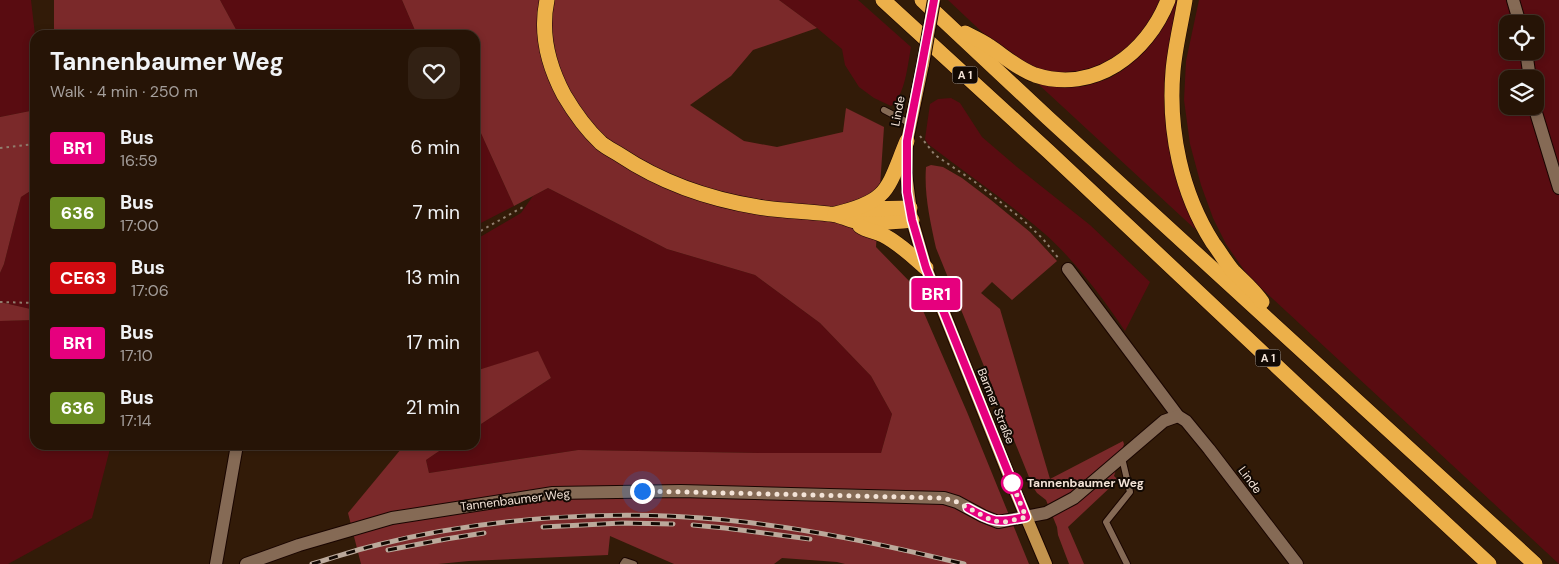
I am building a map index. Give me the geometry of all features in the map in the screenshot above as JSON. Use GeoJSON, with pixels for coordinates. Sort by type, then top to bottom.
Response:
{"type":"FeatureCollection","features":[{"type":"Feature","properties":{"kind":"highway"},"geometry":{"type":"LineString","coordinates":[[547,0],[544,36],[549,59],[557,82],[579,119],[602,144],[652,174],[682,187],[718,199],[758,207],[855,215],[911,214]]}},
{"type":"Feature","properties":{"kind":"highway","name":"A 1"},"geometry":{"type":"LineString","coordinates":[[883,0],[1048,151],[1489,564]]}},
{"type":"Feature","properties":{"kind":"highway","name":"A 1"},"geometry":{"type":"LineString","coordinates":[[922,0],[1076,144],[1535,564]]}},
{"type":"Feature","properties":{"kind":"highway"},"geometry":{"type":"LineString","coordinates":[[950,26],[987,44],[1033,74],[1054,80],[1072,80],[1090,77],[1107,70],[1137,49],[1155,26],[1168,0]]}},
{"type":"Feature","properties":{"kind":"highway"},"geometry":{"type":"LineString","coordinates":[[1185,0],[1176,47],[1172,89],[1175,143],[1182,170],[1192,200],[1213,242],[1232,270],[1258,296],[1288,337]]}},
{"type":"Feature","properties":{"kind":"highway"},"geometry":{"type":"LineString","coordinates":[[855,215],[888,187],[914,139]]}},
{"type":"Feature","properties":{"kind":"highway"},"geometry":{"type":"LineString","coordinates":[[855,215],[865,229],[884,235],[924,262]]}},
{"type":"Feature","properties":{"kind":"main road","name":"Linde"},"geometry":{"type":"LineString","coordinates":[[924,262],[911,214],[906,173],[914,139],[910,123],[934,0]]}},
{"type":"Feature","properties":{"kind":"main road","name":"Barmer Straße"},"geometry":{"type":"LineString","coordinates":[[924,262],[1046,564]]}},
{"type":"Feature","properties":{"kind":"street"},"geometry":{"type":"LineString","coordinates":[[1513,0],[1517,15]]}},
{"type":"Feature","properties":{"kind":"street"},"geometry":{"type":"LineString","coordinates":[[1537,115],[1559,188]]}},
{"type":"Feature","properties":{"kind":"street","name":"Linde"},"geometry":{"type":"LineString","coordinates":[[1068,269],[1178,416],[1186,421],[1209,449],[1297,564]]}},
{"type":"Feature","properties":{"kind":"street"},"geometry":{"type":"LineString","coordinates":[[1026,517],[1046,513],[1074,498],[1164,421],[1178,416]]}},
{"type":"Feature","properties":{"kind":"street"},"geometry":{"type":"LineString","coordinates":[[216,564],[236,450]]}},
{"type":"Feature","properties":{"kind":"street","name":"Tannenbaumer Weg"},"geometry":{"type":"LineString","coordinates":[[246,564],[299,545],[392,518],[553,493],[681,491],[944,498],[957,502],[993,521],[1004,522],[1026,517]]}},
{"type":"Feature","properties":{"kind":"lane"},"geometry":{"type":"LineString","coordinates":[[884,110],[910,123]]}},
{"type":"Feature","properties":{"kind":"lane"},"geometry":{"type":"LineString","coordinates":[[1121,456],[1130,492],[1106,522],[1127,564]]}},
{"type":"Feature","properties":{"kind":"lane"},"geometry":{"type":"LineString","coordinates":[[623,564],[625,561],[634,564]]}},
{"type":"Feature","properties":{"kind":"path"},"geometry":{"type":"LineString","coordinates":[[914,139],[975,182],[1022,219],[1043,239],[1068,269]]}},
{"type":"Feature","properties":{"kind":"path"},"geometry":{"type":"LineString","coordinates":[[0,148],[30,145]]}},
{"type":"Feature","properties":{"kind":"path"},"geometry":{"type":"LineString","coordinates":[[480,231],[523,207]]}},
{"type":"Feature","properties":{"kind":"path"},"geometry":{"type":"LineString","coordinates":[[0,302],[30,303]]}},
{"type":"Feature","properties":{"kind":"shaded area"},"geometry":{"type":"Polygon","coordinates":[[[0,0],[31,0],[34,30],[30,30],[30,111],[0,117],[0,0]]]}},
{"type":"Feature","properties":{"kind":"shaded area"},"geometry":{"type":"Polygon","coordinates":[[[54,0],[220,0],[236,30],[54,30],[54,0]]]}},
{"type":"Feature","properties":{"kind":"shaded area"},"geometry":{"type":"Polygon","coordinates":[[[220,0],[402,0],[415,30],[236,30],[220,0]]]}},
{"type":"Feature","properties":{"kind":"shaded area"},"geometry":{"type":"Polygon","coordinates":[[[402,0],[779,0],[817,28],[753,50],[731,76],[690,105],[744,141],[777,147],[843,132],[846,108],[884,127],[876,247],[911,283],[967,412],[1029,564],[845,564],[782,558],[774,564],[674,564],[610,536],[608,555],[438,564],[361,564],[348,513],[400,450],[441,450],[426,460],[429,473],[578,450],[881,453],[892,414],[871,376],[820,323],[755,275],[667,249],[548,188],[514,206],[480,131],[480,30],[415,30],[402,0]]]}},
{"type":"Feature","properties":{"kind":"shaded area"},"geometry":{"type":"Polygon","coordinates":[[[779,0],[858,0],[911,47],[903,88],[896,102],[891,106],[874,98],[859,87],[845,65],[842,49],[779,0]]]}},
{"type":"Feature","properties":{"kind":"shaded area"},"geometry":{"type":"Polygon","coordinates":[[[948,0],[1162,0],[1140,38],[1099,68],[1060,75],[1033,68],[1001,50],[948,0]]]}},
{"type":"Feature","properties":{"kind":"shaded area"},"geometry":{"type":"Polygon","coordinates":[[[1173,0],[1180,0],[1167,93],[1209,242],[1036,82],[1067,87],[1084,86],[1108,79],[1123,70],[1138,56],[1173,0]]]}},
{"type":"Feature","properties":{"kind":"shaded area"},"geometry":{"type":"Polygon","coordinates":[[[1199,0],[1559,0],[1559,564],[1248,276],[1226,244],[1213,218],[1201,185],[1190,144],[1184,100],[1186,61],[1199,0]]]}},
{"type":"Feature","properties":{"kind":"shaded area"},"geometry":{"type":"Polygon","coordinates":[[[951,98],[960,103],[982,137],[1090,225],[1150,282],[1125,331],[1088,280],[1045,234],[928,144],[925,139],[930,104],[938,99],[951,98]]]}},
{"type":"Feature","properties":{"kind":"shaded area"},"geometry":{"type":"Polygon","coordinates":[[[30,111],[30,191],[21,197],[0,273],[0,117],[30,111]]]}},
{"type":"Feature","properties":{"kind":"shaded area"},"geometry":{"type":"Polygon","coordinates":[[[480,131],[514,206],[480,223],[480,131]]]}},
{"type":"Feature","properties":{"kind":"shaded area"},"geometry":{"type":"Polygon","coordinates":[[[931,165],[943,167],[962,178],[991,200],[1030,232],[1057,261],[1012,300],[992,282],[981,293],[1000,309],[1050,479],[1123,441],[1124,444],[1114,476],[1118,480],[1068,527],[1084,564],[1069,564],[1046,500],[1033,487],[936,248],[926,187],[926,167],[931,165]]]}},
{"type":"Feature","properties":{"kind":"shaded area"},"geometry":{"type":"Polygon","coordinates":[[[548,188],[667,249],[755,275],[820,323],[871,376],[892,414],[881,453],[578,450],[429,473],[426,460],[441,450],[480,450],[480,425],[551,378],[538,352],[480,369],[480,237],[521,213],[533,196],[548,188]]]}},
{"type":"Feature","properties":{"kind":"shaded area"},"geometry":{"type":"Polygon","coordinates":[[[30,191],[30,309],[0,302],[0,273],[21,197],[30,191]]]}},
{"type":"Feature","properties":{"kind":"shaded area"},"geometry":{"type":"Polygon","coordinates":[[[0,302],[30,309],[30,320],[0,321],[0,302]]]}},
{"type":"Feature","properties":{"kind":"shaded area"},"geometry":{"type":"Polygon","coordinates":[[[30,320],[30,450],[110,450],[92,518],[8,564],[0,564],[0,321],[30,320]]]}},
{"type":"Feature","properties":{"kind":"shaded area"},"geometry":{"type":"Polygon","coordinates":[[[538,351],[551,378],[480,425],[480,369],[538,351]]]}},
{"type":"Feature","properties":{"kind":"railway"},"geometry":{"type":"LineString","coordinates":[[312,564],[377,545],[419,535],[462,528],[551,518],[640,515],[726,520],[816,532],[964,564]]}},
{"type":"Feature","properties":{"kind":"railway"},"geometry":{"type":"LineString","coordinates":[[543,527],[622,523],[673,524]]}},
{"type":"Feature","properties":{"kind":"railway"},"geometry":{"type":"LineString","coordinates":[[693,525],[810,539]]}},
{"type":"Feature","properties":{"kind":"railway"},"geometry":{"type":"LineString","coordinates":[[388,550],[484,533]]}},
{"type":"Feature","properties":{"kind":"bus line","name":"BR1"},"geometry":{"type":"LineString","coordinates":[[934,0],[907,141],[907,192],[914,230],[926,268],[1026,517],[998,522],[968,508]]}},
{"type":"Feature","properties":{"kind":"place","name":"Tannenbaumer Weg"},"geometry":{"type":"Point","coordinates":[1012,483]}},
{"type":"Feature","properties":{"kind":"route"},"geometry":{"type":"LineString","coordinates":[[642,491],[944,498],[957,502],[993,521],[1004,522],[1026,517],[1012,483]]}}]}
